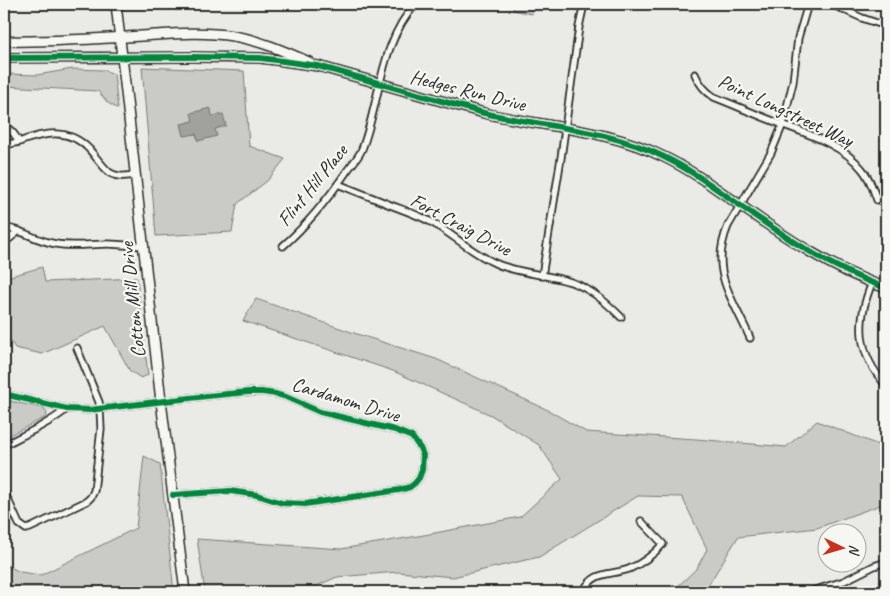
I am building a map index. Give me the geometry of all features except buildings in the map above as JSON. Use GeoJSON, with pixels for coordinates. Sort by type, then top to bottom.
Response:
{"type":"FeatureCollection","features":[{"type":"Feature","properties":{"kind":"street","name":"Cotton Mill Drive"},"geometry":{"type":"LineString","coordinates":[[116,4],[161,402],[185,592]]}},
{"type":"Feature","properties":{"kind":"street","name":"Flint Hill Place"},"geometry":{"type":"LineString","coordinates":[[283,246],[300,231],[338,184],[361,151],[387,58],[399,28],[416,4]]}},
{"type":"Feature","properties":{"kind":"street"},"geometry":{"type":"LineString","coordinates":[[542,276],[584,4]]}},
{"type":"Feature","properties":{"kind":"street"},"geometry":{"type":"LineString","coordinates":[[750,338],[724,281],[721,268],[721,247],[728,226],[771,153],[783,124],[793,82],[798,38],[808,4]]}},
{"type":"Feature","properties":{"kind":"street"},"geometry":{"type":"LineString","coordinates":[[831,4],[886,26]]}},
{"type":"Feature","properties":{"kind":"street","name":"Hedges Run Drive"},"geometry":{"type":"LineString","coordinates":[[4,41],[196,33],[216,34],[235,36],[258,42],[318,66]]}},
{"type":"Feature","properties":{"kind":"street"},"geometry":{"type":"LineString","coordinates":[[46,40],[46,58]]}},
{"type":"Feature","properties":{"kind":"street","name":"Hedges Run Drive"},"geometry":{"type":"LineString","coordinates":[[4,58],[260,58],[318,66],[484,113],[618,138],[650,150],[685,168],[800,246],[849,274],[886,288]]}},
{"type":"Feature","properties":{"kind":"street","name":"Point Longstreet Way"},"geometry":{"type":"LineString","coordinates":[[696,74],[702,86],[714,97],[770,120],[803,131],[823,140],[854,160],[867,176],[877,200]]}},
{"type":"Feature","properties":{"kind":"street"},"geometry":{"type":"LineString","coordinates":[[4,126],[15,134],[19,142]]}},
{"type":"Feature","properties":{"kind":"street"},"geometry":{"type":"LineString","coordinates":[[4,145],[45,134],[55,133],[64,135],[82,143],[110,173],[122,177],[136,175]]}},
{"type":"Feature","properties":{"kind":"street","name":"Fort Craig Drive"},"geometry":{"type":"LineString","coordinates":[[338,184],[432,222],[472,251],[492,262],[513,270],[571,282],[600,297],[621,316]]}},
{"type":"Feature","properties":{"kind":"street"},"geometry":{"type":"LineString","coordinates":[[4,227],[55,244],[143,245]]}},
{"type":"Feature","properties":{"kind":"street"},"geometry":{"type":"LineString","coordinates":[[4,243],[19,231]]}},
{"type":"Feature","properties":{"kind":"street"},"geometry":{"type":"LineString","coordinates":[[872,283],[864,307],[861,336],[869,361],[886,385]]}},
{"type":"Feature","properties":{"kind":"street"},"geometry":{"type":"LineString","coordinates":[[4,491],[19,524],[26,528],[30,528],[87,501],[91,497],[94,491],[101,429],[100,409],[77,348]]}},
{"type":"Feature","properties":{"kind":"street","name":"Cardamom Drive"},"geometry":{"type":"LineString","coordinates":[[4,394],[68,408],[89,410],[248,392],[276,394],[320,412],[395,430],[412,437],[423,455],[422,470],[415,483],[406,488],[371,494],[305,504],[282,503],[257,495],[230,491],[173,495]]}},
{"type":"Feature","properties":{"kind":"street"},"geometry":{"type":"LineString","coordinates":[[4,445],[45,425],[57,418],[68,408]]}},
{"type":"Feature","properties":{"kind":"street"},"geometry":{"type":"LineString","coordinates":[[583,592],[587,584],[596,577],[628,569],[639,564],[654,555],[663,544],[641,521]]}},
{"type":"Feature","properties":{"kind":"street"},"geometry":{"type":"LineString","coordinates":[[809,592],[844,581],[886,562]]}},
{"type":"Feature","properties":{"kind":"shaded area"},"geometry":{"type":"Polygon","coordinates":[[[515,4],[535,4],[532,14],[513,10],[515,4]]]}},
{"type":"Feature","properties":{"kind":"shaded area"},"geometry":{"type":"Polygon","coordinates":[[[142,67],[244,71],[249,146],[285,159],[267,181],[237,204],[232,232],[156,236],[142,67]]]}},
{"type":"Feature","properties":{"kind":"shaded area"},"geometry":{"type":"Polygon","coordinates":[[[72,69],[104,70],[114,74],[118,109],[108,103],[98,91],[4,86],[4,74],[37,75],[72,69]]]}},
{"type":"Feature","properties":{"kind":"shaded area"},"geometry":{"type":"Polygon","coordinates":[[[210,108],[212,116],[223,114],[226,126],[215,129],[217,136],[198,141],[196,134],[184,136],[181,124],[193,121],[191,113],[210,108]]]}},
{"type":"Feature","properties":{"kind":"shaded area"},"geometry":{"type":"Polygon","coordinates":[[[42,267],[45,282],[137,278],[148,375],[141,378],[130,371],[105,326],[42,354],[15,348],[4,331],[4,278],[42,267]]]}},
{"type":"Feature","properties":{"kind":"shaded area"},"geometry":{"type":"Polygon","coordinates":[[[256,299],[436,359],[548,410],[586,432],[786,447],[817,421],[886,448],[886,503],[828,524],[818,524],[817,528],[738,537],[704,592],[672,592],[697,568],[707,549],[682,497],[638,496],[539,557],[453,577],[398,572],[337,577],[303,592],[205,592],[197,539],[341,549],[520,517],[562,479],[539,445],[491,415],[393,371],[243,321],[256,299]]]}},
{"type":"Feature","properties":{"kind":"shaded area"},"geometry":{"type":"Polygon","coordinates":[[[4,400],[43,408],[47,413],[46,417],[4,438],[4,400]]]}},
{"type":"Feature","properties":{"kind":"shaded area"},"geometry":{"type":"Polygon","coordinates":[[[144,456],[160,464],[174,592],[36,592],[4,585],[4,564],[20,572],[41,575],[136,528],[144,456]]]}},
{"type":"Feature","properties":{"kind":"cycle path"},"geometry":{"type":"LineString","coordinates":[[4,58],[193,57],[276,60],[318,66],[484,113],[598,134],[643,148],[674,162],[809,251],[847,272],[886,288]]}},
{"type":"Feature","properties":{"kind":"cycle path"},"geometry":{"type":"LineString","coordinates":[[4,394],[67,409],[89,410],[248,392],[276,394],[320,412],[395,430],[412,437],[423,455],[422,470],[419,478],[410,487],[399,490],[305,504],[282,503],[257,495],[230,491],[173,495]]}}]}
